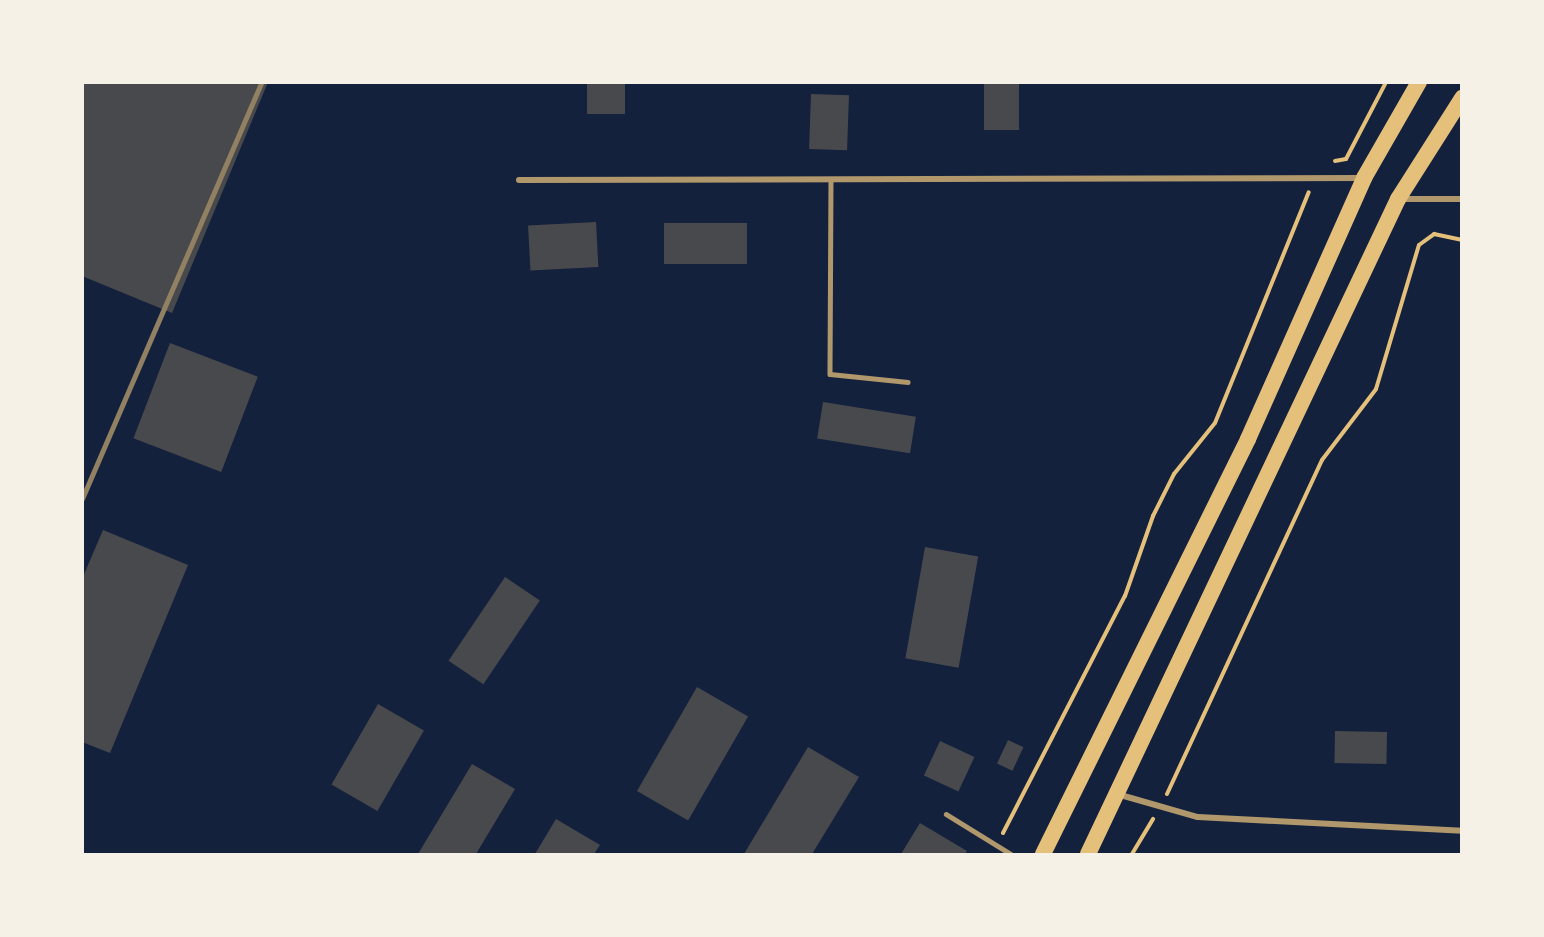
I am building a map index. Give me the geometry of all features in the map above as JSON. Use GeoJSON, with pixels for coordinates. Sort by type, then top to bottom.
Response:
{"type":"FeatureCollection","features":[{"type":"Feature","properties":{"kind":"highway"},"geometry":{"type":"LineString","coordinates":[[1043,855],[1248,439],[1364,178],[1419,82]]}},
{"type":"Feature","properties":{"kind":"highway"},"geometry":{"type":"LineString","coordinates":[[1088,855],[1398,199],[1461,98]]}},
{"type":"Feature","properties":{"kind":"street"},"geometry":{"type":"LineString","coordinates":[[519,180],[1364,178]]}},
{"type":"Feature","properties":{"kind":"street"},"geometry":{"type":"LineString","coordinates":[[1398,199],[1461,199]]}},
{"type":"Feature","properties":{"kind":"street"},"geometry":{"type":"LineString","coordinates":[[1117,794],[1198,817],[1461,831]]}},
{"type":"Feature","properties":{"kind":"lane"},"geometry":{"type":"LineString","coordinates":[[831,181],[830,374],[908,382]]}},
{"type":"Feature","properties":{"kind":"lane"},"geometry":{"type":"LineString","coordinates":[[946,814],[1011,855]]}},
{"type":"Feature","properties":{"kind":"path"},"geometry":{"type":"LineString","coordinates":[[997,845],[1125,596],[1153,516],[1174,474],[1215,423],[1321,162],[1346,159],[1386,82]]}},
{"type":"Feature","properties":{"kind":"path"},"geometry":{"type":"LineString","coordinates":[[1132,855],[1161,807],[1322,460],[1376,389],[1419,245],[1434,234],[1461,240]]}},
{"type":"Feature","properties":{"kind":"building"},"geometry":{"type":"Polygon","coordinates":[[[82,82],[268,82],[172,313],[82,276],[82,82]]]}},
{"type":"Feature","properties":{"kind":"building"},"geometry":{"type":"Polygon","coordinates":[[[587,82],[625,82],[625,114],[587,114],[587,82]]]}},
{"type":"Feature","properties":{"kind":"building"},"geometry":{"type":"Polygon","coordinates":[[[984,82],[1019,82],[1019,130],[984,130],[984,82]]]}},
{"type":"Feature","properties":{"kind":"building"},"geometry":{"type":"Polygon","coordinates":[[[811,94],[849,95],[847,150],[809,149],[811,94]]]}},
{"type":"Feature","properties":{"kind":"building"},"geometry":{"type":"Polygon","coordinates":[[[596,222],[598,267],[530,270],[528,226],[596,222]]]}},
{"type":"Feature","properties":{"kind":"building"},"geometry":{"type":"Polygon","coordinates":[[[664,223],[747,223],[747,264],[664,264],[664,223]]]}},
{"type":"Feature","properties":{"kind":"building"},"geometry":{"type":"Polygon","coordinates":[[[170,343],[258,377],[221,472],[133,438],[170,343]]]}},
{"type":"Feature","properties":{"kind":"building"},"geometry":{"type":"Polygon","coordinates":[[[823,402],[916,417],[910,453],[817,439],[823,402]]]}},
{"type":"Feature","properties":{"kind":"building"},"geometry":{"type":"Polygon","coordinates":[[[103,530],[188,565],[110,753],[82,742],[82,579],[103,530]]]}},
{"type":"Feature","properties":{"kind":"building"},"geometry":{"type":"Polygon","coordinates":[[[925,547],[978,556],[959,668],[905,658],[925,547]]]}},
{"type":"Feature","properties":{"kind":"building"},"geometry":{"type":"Polygon","coordinates":[[[505,577],[540,600],[483,684],[449,661],[505,577]]]}},
{"type":"Feature","properties":{"kind":"building"},"geometry":{"type":"Polygon","coordinates":[[[697,687],[748,716],[688,820],[637,791],[697,687]]]}},
{"type":"Feature","properties":{"kind":"building"},"geometry":{"type":"Polygon","coordinates":[[[378,704],[424,730],[377,811],[332,785],[378,704]]]}},
{"type":"Feature","properties":{"kind":"building"},"geometry":{"type":"Polygon","coordinates":[[[1335,731],[1387,732],[1386,764],[1334,763],[1335,731]]]}},
{"type":"Feature","properties":{"kind":"building"},"geometry":{"type":"Polygon","coordinates":[[[1008,740],[1023,747],[1012,771],[997,764],[1008,740]]]}},
{"type":"Feature","properties":{"kind":"building"},"geometry":{"type":"Polygon","coordinates":[[[940,741],[974,757],[958,791],[924,775],[940,741]]]}},
{"type":"Feature","properties":{"kind":"building"},"geometry":{"type":"Polygon","coordinates":[[[808,747],[859,777],[812,854],[744,854],[808,747]]]}},
{"type":"Feature","properties":{"kind":"building"},"geometry":{"type":"Polygon","coordinates":[[[472,764],[515,789],[476,854],[418,854],[472,764]]]}},
{"type":"Feature","properties":{"kind":"building"},"geometry":{"type":"Polygon","coordinates":[[[556,819],[600,845],[594,854],[535,854],[556,819]]]}},
{"type":"Feature","properties":{"kind":"building"},"geometry":{"type":"Polygon","coordinates":[[[920,823],[967,851],[965,854],[901,854],[920,823]]]}},
{"type":"Feature","properties":{"kind":"railway"},"geometry":{"type":"LineString","coordinates":[[82,499],[262,82]]}}]}
